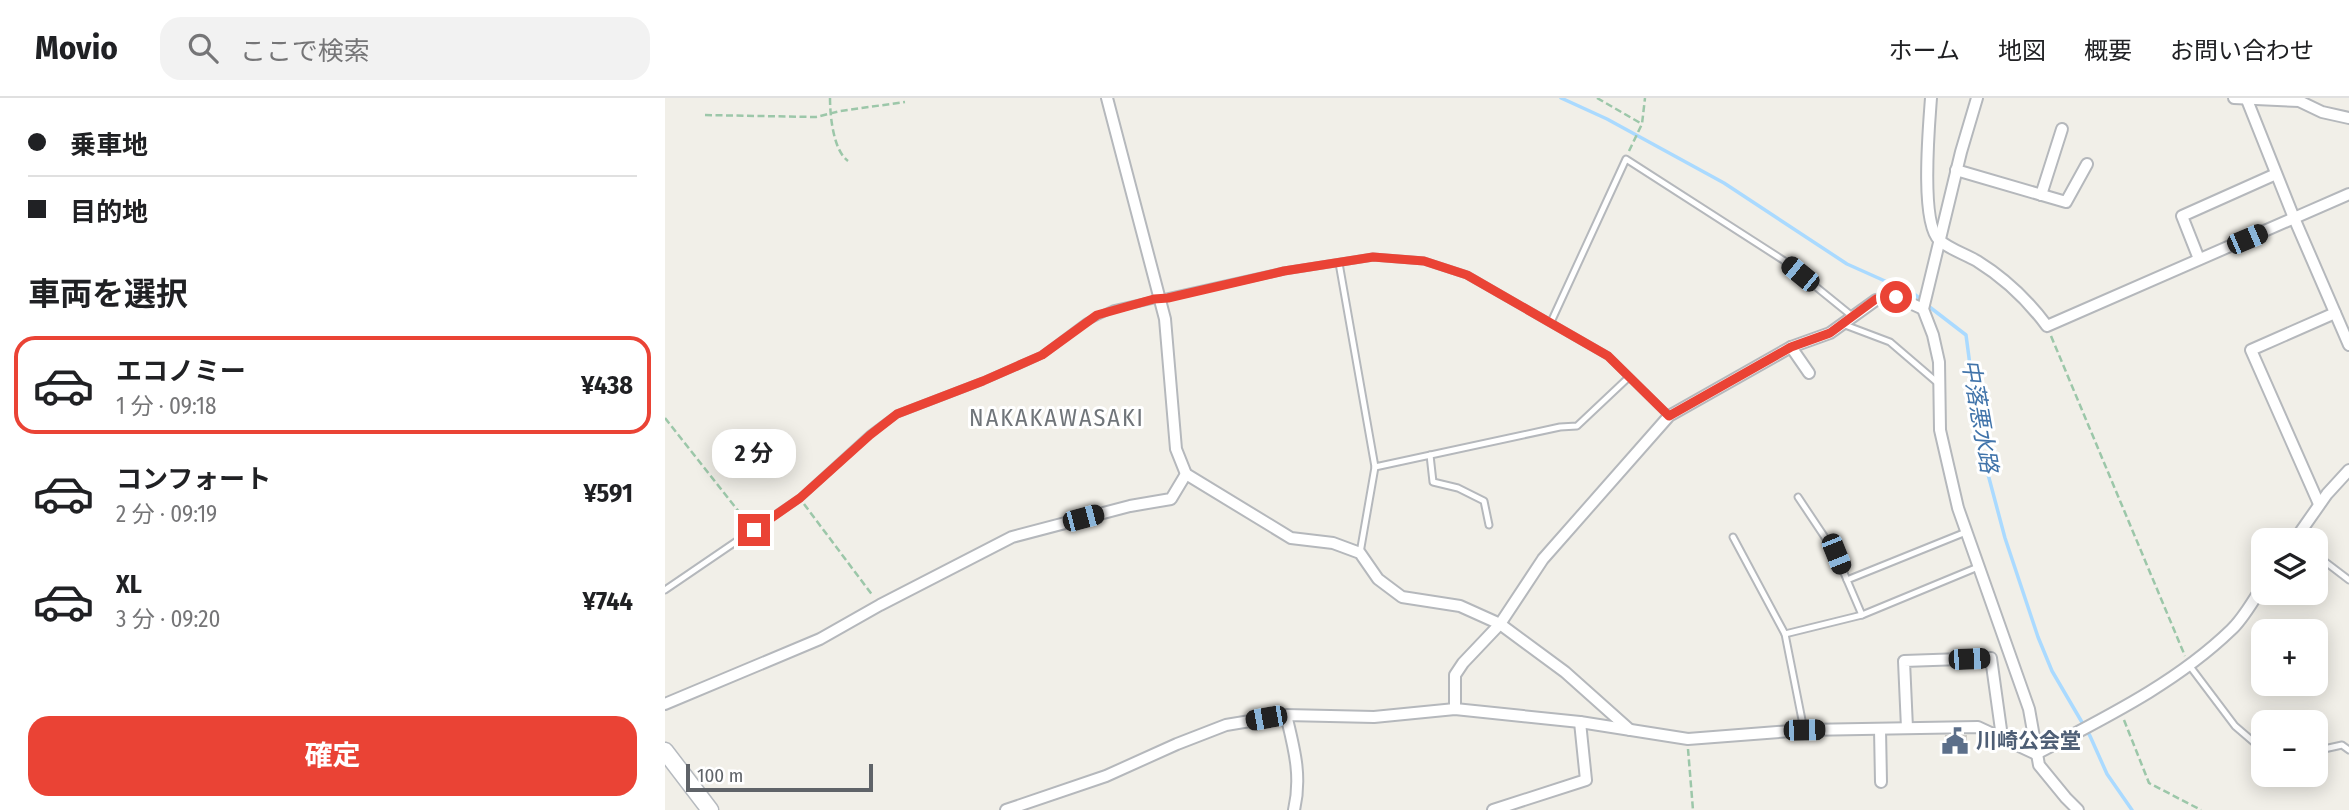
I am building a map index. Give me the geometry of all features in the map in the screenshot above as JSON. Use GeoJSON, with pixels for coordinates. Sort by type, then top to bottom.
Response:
{"type":"FeatureCollection","features":[{"type":"Feature","properties":{"kind":"street"},"geometry":{"type":"LineString","coordinates":[[1107,98],[1165,319],[1177,449],[1186,474],[1291,538],[1333,543],[1360,553],[1378,579],[1402,597],[1459,606],[1500,624],[1565,672],[1631,731]]}},
{"type":"Feature","properties":{"kind":"street"},"geometry":{"type":"LineString","coordinates":[[1931,98],[1928,142],[1929,219],[1938,240],[1979,263],[2023,295],[2047,327],[2349,194]]}},
{"type":"Feature","properties":{"kind":"street"},"geometry":{"type":"LineString","coordinates":[[1977,98],[1938,240],[1923,309],[1939,362],[1940,430],[1958,508],[2029,709],[2039,765],[2078,810]]}},
{"type":"Feature","properties":{"kind":"street"},"geometry":{"type":"LineString","coordinates":[[2234,98],[2299,101],[2322,112],[2349,118]]}},
{"type":"Feature","properties":{"kind":"street"},"geometry":{"type":"LineString","coordinates":[[2322,98],[2322,112]]}},
{"type":"Feature","properties":{"kind":"street"},"geometry":{"type":"LineString","coordinates":[[2247,100],[2294,218],[2341,316],[2349,345]]}},
{"type":"Feature","properties":{"kind":"street"},"geometry":{"type":"LineString","coordinates":[[2041,195],[2062,129]]}},
{"type":"Feature","properties":{"kind":"street"},"geometry":{"type":"LineString","coordinates":[[1956,170],[2066,202],[2087,164]]}},
{"type":"Feature","properties":{"kind":"street"},"geometry":{"type":"LineString","coordinates":[[2199,259],[2182,216],[2276,174]]}},
{"type":"Feature","properties":{"kind":"street"},"geometry":{"type":"LineString","coordinates":[[1455,709],[1455,676],[1463,663],[1500,624],[1543,559],[1669,416],[1791,347],[1830,333],[1876,299],[1896,297],[1923,309]]}},
{"type":"Feature","properties":{"kind":"street"},"geometry":{"type":"LineString","coordinates":[[2319,504],[2251,350],[2341,316]]}},
{"type":"Feature","properties":{"kind":"street"},"geometry":{"type":"LineString","coordinates":[[1791,347],[1809,373]]}},
{"type":"Feature","properties":{"kind":"street"},"geometry":{"type":"LineString","coordinates":[[2304,528],[2319,504],[2349,470]]}},
{"type":"Feature","properties":{"kind":"street"},"geometry":{"type":"LineString","coordinates":[[665,705],[820,639],[1012,537],[1130,506],[1171,499],[1186,474]]}},
{"type":"Feature","properties":{"kind":"street"},"geometry":{"type":"LineString","coordinates":[[2036,754],[2120,711],[2189,665],[2233,628],[2251,603]]}},
{"type":"Feature","properties":{"kind":"street"},"geometry":{"type":"LineString","coordinates":[[1907,729],[1903,661],[1991,658],[2002,737]]}},
{"type":"Feature","properties":{"kind":"street"},"geometry":{"type":"LineString","coordinates":[[1006,810],[1106,776],[1226,725],[1286,715],[1374,717],[1455,709],[1580,722],[1688,739],[1804,730],[1978,727],[2036,754]]}},
{"type":"Feature","properties":{"kind":"street"},"geometry":{"type":"LineString","coordinates":[[1286,715],[1298,766],[1298,792],[1294,810]]}},
{"type":"Feature","properties":{"kind":"street"},"geometry":{"type":"LineString","coordinates":[[1493,810],[1586,780],[1580,722]]}},
{"type":"Feature","properties":{"kind":"street"},"geometry":{"type":"LineString","coordinates":[[1880,729],[1881,782]]}},
{"type":"Feature","properties":{"kind":"street"},"geometry":{"type":"LineString","coordinates":[[665,751],[710,810]]}},
{"type":"Feature","properties":{"kind":"street"},"geometry":{"type":"LineString","coordinates":[[2058,810],[2066,799]]}},
{"type":"Feature","properties":{"kind":"lane"},"geometry":{"type":"LineString","coordinates":[[1551,322],[1626,159],[1783,260],[1852,316]]}},
{"type":"Feature","properties":{"kind":"lane"},"geometry":{"type":"LineString","coordinates":[[665,590],[800,498],[860,443],[897,414],[1042,355],[1097,315],[1160,298],[1284,271],[1373,257],[1424,261],[1467,275],[1608,356],[1669,416]]}},
{"type":"Feature","properties":{"kind":"lane"},"geometry":{"type":"LineString","coordinates":[[1339,262],[1374,467],[1360,553]]}},
{"type":"Feature","properties":{"kind":"lane"},"geometry":{"type":"LineString","coordinates":[[1842,324],[1890,342],[1939,384]]}},
{"type":"Feature","properties":{"kind":"lane"},"geometry":{"type":"LineString","coordinates":[[1374,467],[1560,427],[1577,426],[1629,377]]}},
{"type":"Feature","properties":{"kind":"lane"},"geometry":{"type":"LineString","coordinates":[[1430,455],[1433,482],[1458,488],[1484,501],[1489,525]]}},
{"type":"Feature","properties":{"kind":"lane"},"geometry":{"type":"LineString","coordinates":[[1798,497],[1836,554],[1862,615]]}},
{"type":"Feature","properties":{"kind":"lane"},"geometry":{"type":"LineString","coordinates":[[1847,580],[1966,532]]}},
{"type":"Feature","properties":{"kind":"lane"},"geometry":{"type":"LineString","coordinates":[[1733,537],[1785,634],[1804,730]]}},
{"type":"Feature","properties":{"kind":"lane"},"geometry":{"type":"LineString","coordinates":[[2328,564],[2349,580]]}},
{"type":"Feature","properties":{"kind":"lane"},"geometry":{"type":"LineString","coordinates":[[1785,634],[1862,615],[1978,567]]}},
{"type":"Feature","properties":{"kind":"lane"},"geometry":{"type":"LineString","coordinates":[[2189,665],[2235,726],[2251,740]]}},
{"type":"Feature","properties":{"kind":"lane"},"geometry":{"type":"LineString","coordinates":[[2328,748],[2342,745],[2349,750]]}},
{"type":"Feature","properties":{"kind":"path"},"geometry":{"type":"LineString","coordinates":[[830,98],[832,130],[843,158],[848,161]]}},
{"type":"Feature","properties":{"kind":"path"},"geometry":{"type":"LineString","coordinates":[[1597,98],[1642,124]]}},
{"type":"Feature","properties":{"kind":"path"},"geometry":{"type":"LineString","coordinates":[[1626,159],[1642,124],[1645,98]]}},
{"type":"Feature","properties":{"kind":"path"},"geometry":{"type":"LineString","coordinates":[[705,115],[816,117],[905,102]]}},
{"type":"Feature","properties":{"kind":"path"},"geometry":{"type":"LineString","coordinates":[[2047,327],[2189,665]]}},
{"type":"Feature","properties":{"kind":"path"},"geometry":{"type":"LineString","coordinates":[[665,418],[754,530]]}},
{"type":"Feature","properties":{"kind":"path"},"geometry":{"type":"LineString","coordinates":[[800,498],[880,605]]}},
{"type":"Feature","properties":{"kind":"path"},"geometry":{"type":"LineString","coordinates":[[2120,711],[2148,783],[2201,810]]}},
{"type":"Feature","properties":{"kind":"path"},"geometry":{"type":"LineString","coordinates":[[1688,739],[1693,810]]}},
{"type":"Feature","properties":{"kind":"building","name":"川崎公会堂"},"geometry":{"type":"Polygon","coordinates":[[[1945,735],[1967,735],[1966,750],[1944,749],[1945,735]]]}},
{"type":"Feature","properties":{"kind":"waterway","name":"中落悪水路"},"geometry":{"type":"LineString","coordinates":[[1561,98],[1607,119],[1724,183],[1847,264],[1922,300]]}},
{"type":"Feature","properties":{"kind":"waterway","name":"中落悪水路"},"geometry":{"type":"LineString","coordinates":[[1927,305],[1966,335],[1981,448],[2005,538],[2038,637],[2052,671],[2090,736],[2107,774],[2132,810]]}},
{"type":"Feature","properties":{"kind":"place","name":"川崎公会堂"},"geometry":{"type":"Point","coordinates":[1955,741]}},
{"type":"Feature","properties":{"kind":"district","name":"NAKAKAWASAKI"},"geometry":{"type":"Point","coordinates":[1057,418]}},
{"type":"Feature","properties":{"kind":"route"},"geometry":{"type":"LineString","coordinates":[[754,530],[800,498],[889,419],[1042,355],[1097,315],[1154,299],[1284,271],[1373,257],[1424,261],[1467,275],[1608,356],[1669,416],[1791,347],[1830,333],[1876,299],[1896,297]]}}]}
